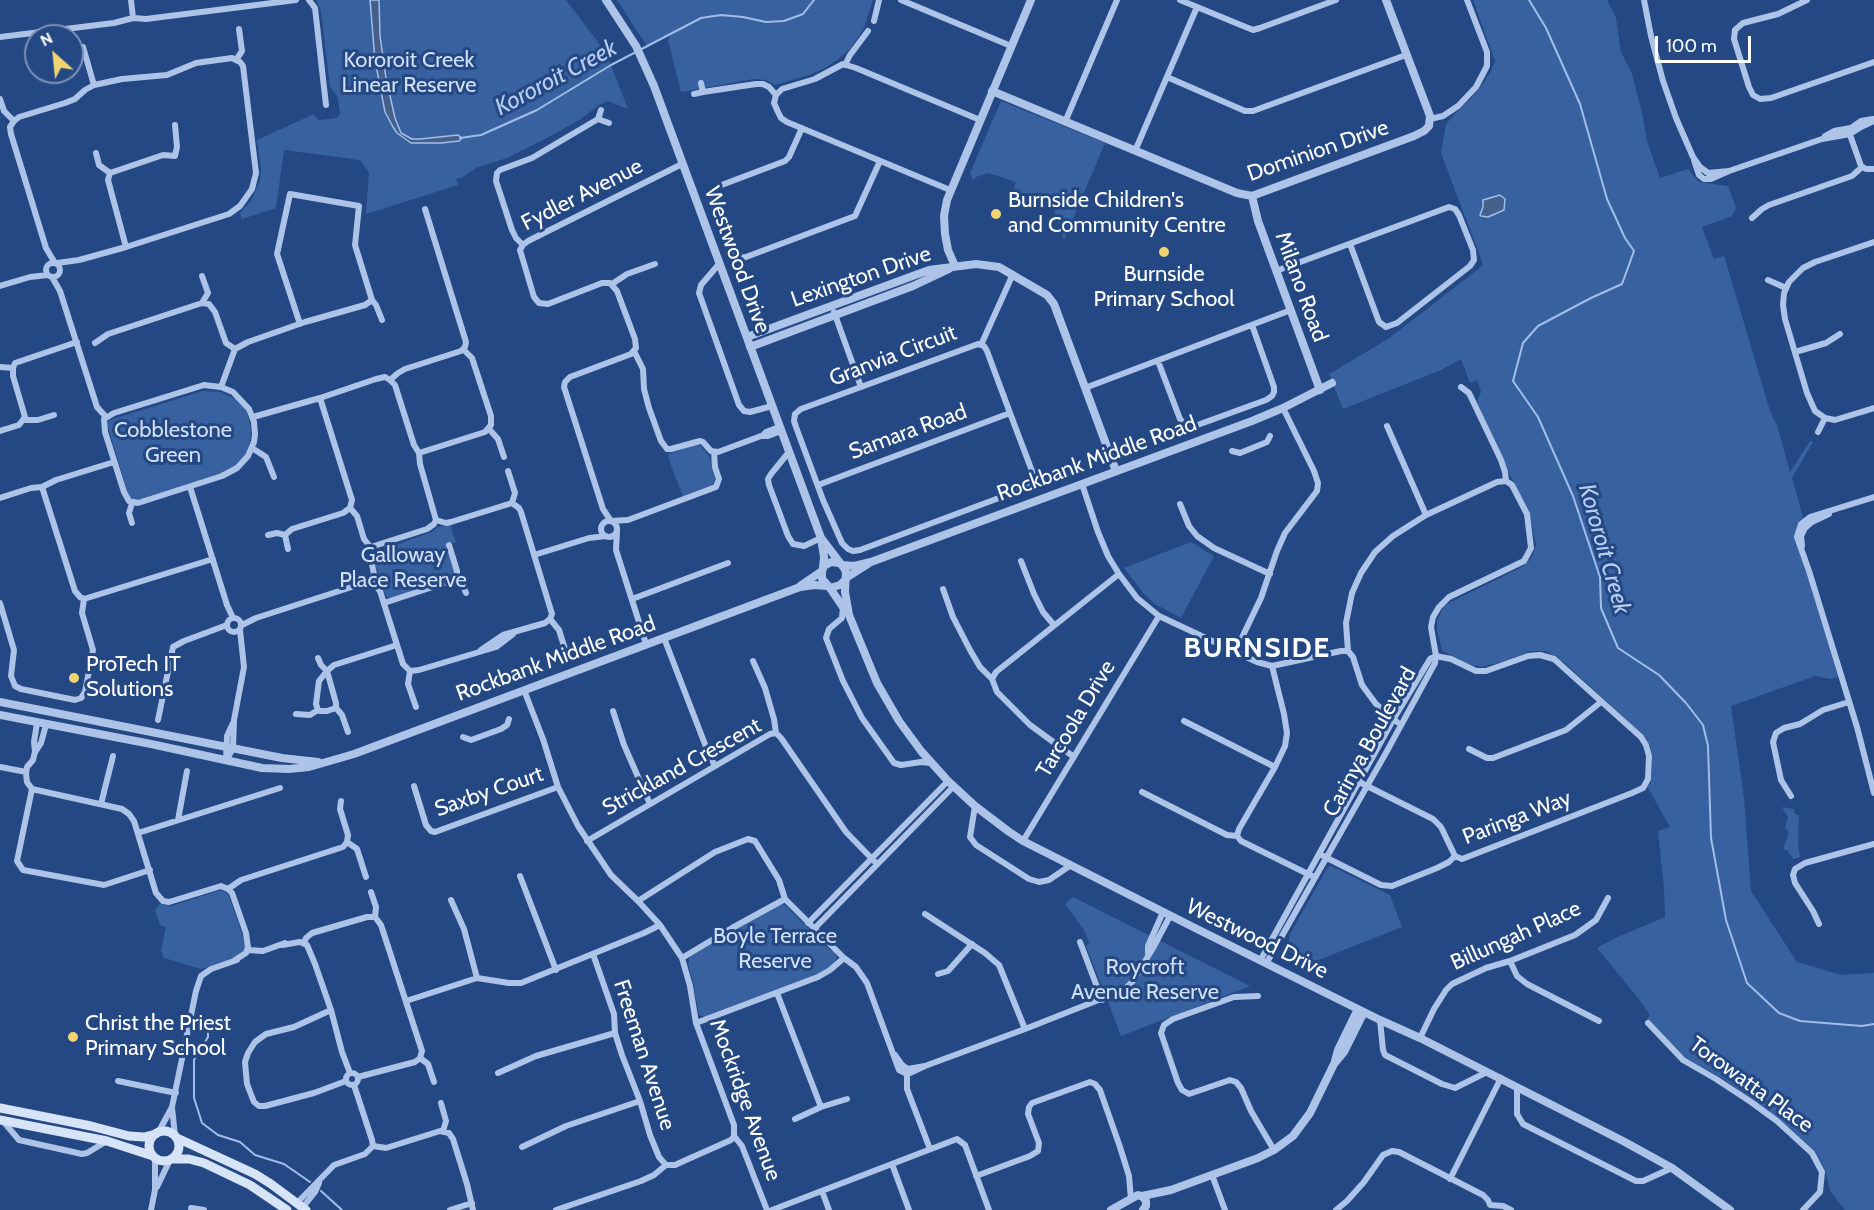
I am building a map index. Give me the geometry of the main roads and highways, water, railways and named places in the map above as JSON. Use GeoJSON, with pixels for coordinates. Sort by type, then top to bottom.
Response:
{"type":"FeatureCollection","features":[{"type":"Feature","properties":{"kind":"main road"},"geometry":{"type":"LineString","coordinates":[[0,1108],[91,1126],[129,1137],[167,1132],[255,1174],[300,1208]]}},
{"type":"Feature","properties":{"kind":"main road"},"geometry":{"type":"LineString","coordinates":[[1,1120],[107,1141],[163,1161],[189,1159],[204,1163],[250,1185],[287,1210]]}},
{"type":"Feature","properties":{"kind":"main road"},"geometry":{"type":"LineString","coordinates":[[154,1157],[150,1144],[157,1133]]}},
{"type":"Feature","properties":{"kind":"main road"},"geometry":{"type":"LineString","coordinates":[[171,1160],[179,1149],[176,1136]]}},
{"type":"Feature","properties":{"kind":"waterway","name":"Kororoit Creek"},"geometry":{"type":"LineString","coordinates":[[460,138],[481,135],[537,110],[611,65],[701,18],[721,15],[766,22],[784,21],[803,14],[814,0]]}},
{"type":"Feature","properties":{"kind":"waterway","name":"Kororoit Creek"},"geometry":{"type":"LineString","coordinates":[[1529,0],[1546,28],[1580,104],[1607,199],[1625,238],[1634,251],[1622,284],[1538,326],[1523,343],[1513,381],[1538,417],[1573,496],[1600,577],[1601,608],[1618,648],[1659,675],[1703,725],[1708,746],[1711,838],[1726,920],[1747,983],[1779,1013],[1800,1021],[1862,1026],[1874,1024]]}},
{"type":"Feature","properties":{"kind":"waterway"},"geometry":{"type":"LineString","coordinates":[[208,1026],[208,1037],[194,1060],[194,1098],[202,1123],[218,1135],[240,1142],[255,1155],[284,1164],[310,1182]]}},
{"type":"Feature","properties":{"kind":"waterway"},"geometry":{"type":"LineString","coordinates":[[321,1191],[342,1210]]}},
{"type":"Feature","properties":{"kind":"place","name":"Burnside Children's and Community Centre"},"geometry":{"type":"Point","coordinates":[996,214]}},
{"type":"Feature","properties":{"kind":"place","name":"Burnside Primary School"},"geometry":{"type":"Point","coordinates":[1164,252]}},
{"type":"Feature","properties":{"kind":"place","name":"ProTech IT Solutions"},"geometry":{"type":"Point","coordinates":[74,678]}},
{"type":"Feature","properties":{"kind":"place","name":"Christ the Priest Primary School"},"geometry":{"type":"Point","coordinates":[73,1037]}},
{"type":"Feature","properties":{"kind":"district","name":"BURNSIDE"},"geometry":{"type":"Point","coordinates":[1257,649]}},
{"type":"Feature","properties":{"kind":"park label","name":"Kororoit Creek Linear Reserve"},"geometry":{"type":"Point","coordinates":[409,74]}},
{"type":"Feature","properties":{"kind":"park label","name":"Cobblestone Green"},"geometry":{"type":"Point","coordinates":[173,444]}},
{"type":"Feature","properties":{"kind":"park label","name":"Galloway Place Reserve"},"geometry":{"type":"Point","coordinates":[403,568]}},
{"type":"Feature","properties":{"kind":"park label","name":"Boyle Terrace Reserve"},"geometry":{"type":"Point","coordinates":[775,950]}},
{"type":"Feature","properties":{"kind":"park label","name":"Roycroft Avenue Reserve"},"geometry":{"type":"Point","coordinates":[1145,980]}}]}
